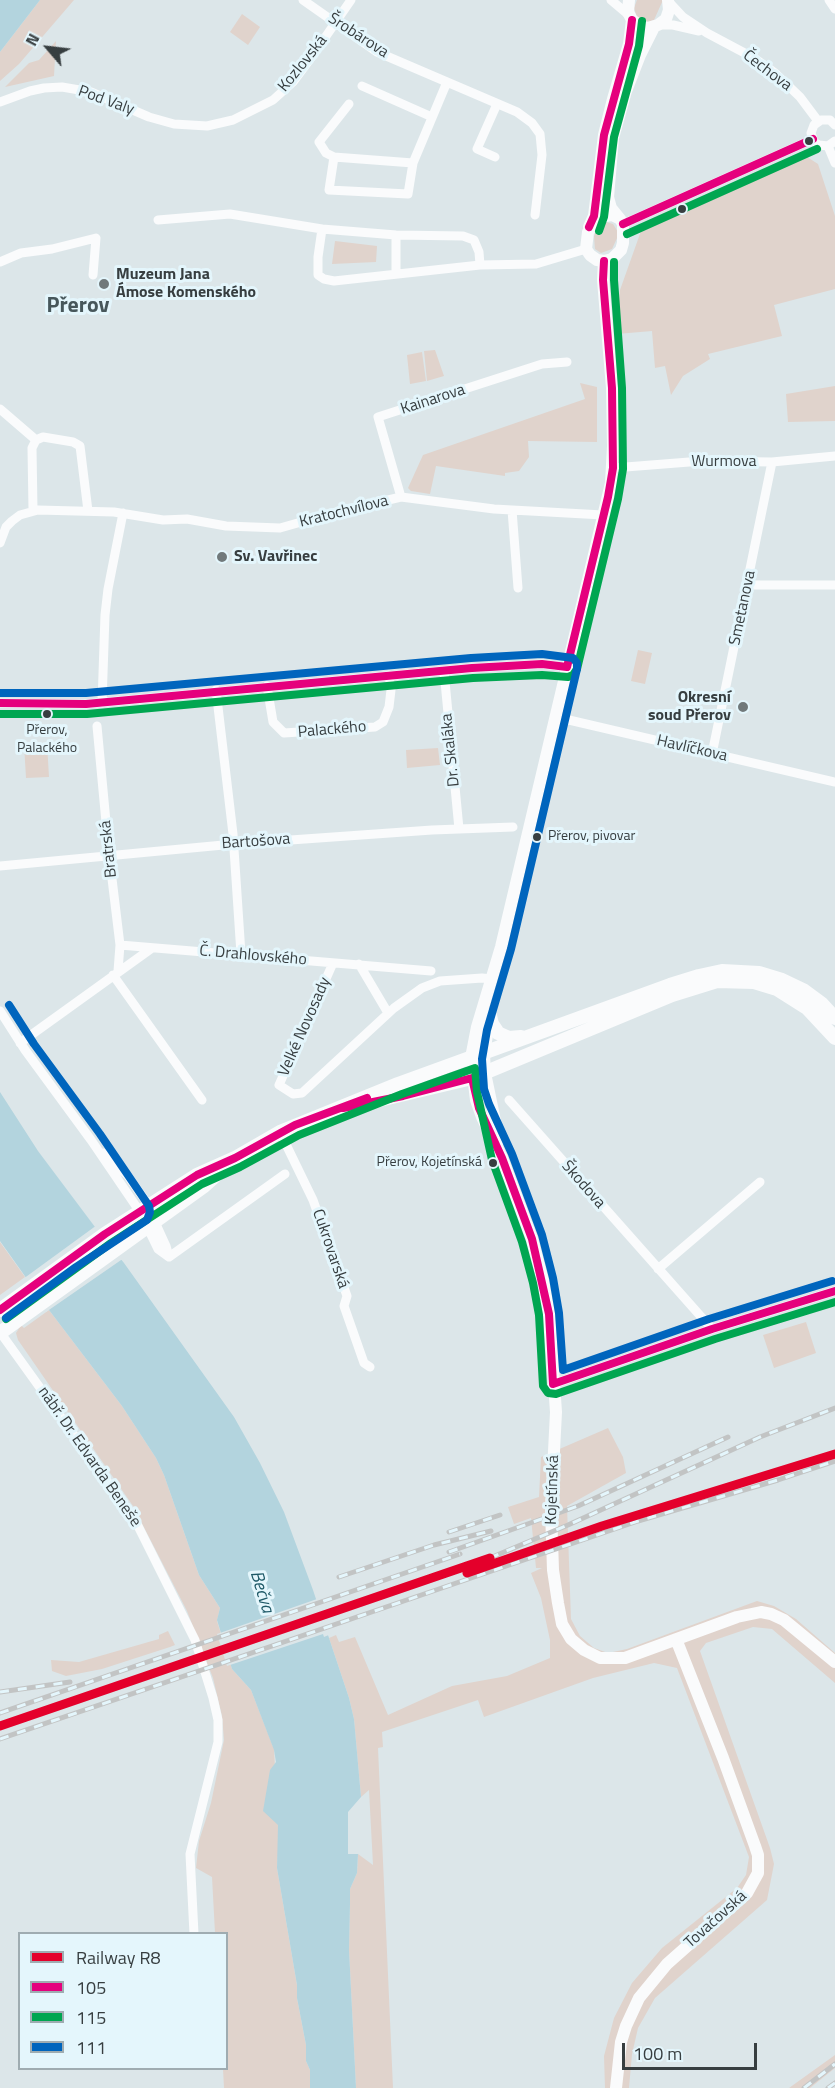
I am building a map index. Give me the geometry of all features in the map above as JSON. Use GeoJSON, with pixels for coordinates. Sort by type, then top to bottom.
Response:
{"type":"FeatureCollection","features":[{"type":"Feature","properties":{"kind":"main road"},"geometry":{"type":"LineString","coordinates":[[629,0],[628,8],[631,18],[629,44],[604,135],[594,216],[586,235],[586,249],[594,258],[604,261],[612,259],[621,250],[625,237],[622,221],[611,208],[608,197],[613,138],[626,91],[640,55],[656,26],[668,15],[668,1]]}},
{"type":"Feature","properties":{"kind":"main road"},"geometry":{"type":"LineString","coordinates":[[631,18],[642,27],[656,26]]}},
{"type":"Feature","properties":{"kind":"main road"},"geometry":{"type":"LineString","coordinates":[[590,227],[603,216],[612,215],[622,221]]}},
{"type":"Feature","properties":{"kind":"main road"},"geometry":{"type":"LineString","coordinates":[[478,1056],[477,1027],[492,979],[613,468],[612,388],[603,280],[604,261]]}},
{"type":"Feature","properties":{"kind":"main road"},"geometry":{"type":"LineString","coordinates":[[3,1307],[105,1234],[197,1175],[235,1158],[280,1132],[398,1084],[678,982],[723,971],[747,972],[782,980],[813,997],[835,1018]]}},
{"type":"Feature","properties":{"kind":"main road"},"geometry":{"type":"LineString","coordinates":[[478,1056],[490,1016],[492,979]]}},
{"type":"Feature","properties":{"kind":"main road"},"geometry":{"type":"LineString","coordinates":[[343,1108],[403,1096],[478,1076],[672,995],[717,981],[754,982],[777,989],[807,1008],[833,1036]]}},
{"type":"Feature","properties":{"kind":"main road"},"geometry":{"type":"LineString","coordinates":[[490,1016],[493,1027],[501,1035],[513,1038],[532,1035]]}},
{"type":"Feature","properties":{"kind":"main road","name":"Kojetínská"},"geometry":{"type":"LineString","coordinates":[[478,1056],[478,1076],[502,1158],[532,1239],[549,1314],[556,1412],[550,1510],[552,1550],[555,1587],[565,1631],[578,1646],[592,1654],[613,1659],[625,1658],[750,1613],[766,1612],[788,1623],[835,1662]]}},
{"type":"Feature","properties":{"kind":"main road"},"geometry":{"type":"LineString","coordinates":[[0,1333],[204,1186],[235,1158]]}},
{"type":"Feature","properties":{"kind":"main road","name":"Tovačovská"},"geometry":{"type":"LineString","coordinates":[[615,2088],[621,2042],[639,1998],[667,1964],[747,1893],[758,1873],[758,1855],[676,1639]]}},
{"type":"Feature","properties":{"kind":"street","name":"Šrobárova"},"geometry":{"type":"LineString","coordinates":[[303,0],[377,51],[517,112],[532,123],[540,134],[542,155],[535,215]]}},
{"type":"Feature","properties":{"kind":"street","name":"Kozlovská"},"geometry":{"type":"LineString","coordinates":[[174,124],[200,127],[221,124],[247,115],[273,100],[303,70],[351,0]]}},
{"type":"Feature","properties":{"kind":"street"},"geometry":{"type":"LineString","coordinates":[[611,0],[631,18]]}},
{"type":"Feature","properties":{"kind":"street"},"geometry":{"type":"LineString","coordinates":[[829,0],[835,9]]}},
{"type":"Feature","properties":{"kind":"street","name":"Čechova"},"geometry":{"type":"LineString","coordinates":[[668,1],[683,17],[707,33],[754,58],[775,74],[800,97],[818,121]]}},
{"type":"Feature","properties":{"kind":"street","name":"Čechova"},"geometry":{"type":"LineString","coordinates":[[656,26],[679,26],[707,33]]}},
{"type":"Feature","properties":{"kind":"street"},"geometry":{"type":"LineString","coordinates":[[334,157],[329,190],[408,194],[413,162],[447,82]]}},
{"type":"Feature","properties":{"kind":"street"},"geometry":{"type":"LineString","coordinates":[[362,86],[432,117]]}},
{"type":"Feature","properties":{"kind":"street","name":"Pod Valy"},"geometry":{"type":"LineString","coordinates":[[1,101],[44,88],[76,89],[105,98],[149,117],[174,124]]}},
{"type":"Feature","properties":{"kind":"street"},"geometry":{"type":"LineString","coordinates":[[349,104],[319,142],[326,153],[334,157],[413,162]]}},
{"type":"Feature","properties":{"kind":"street"},"geometry":{"type":"LineString","coordinates":[[495,157],[477,149],[497,104]]}},
{"type":"Feature","properties":{"kind":"street"},"geometry":{"type":"LineString","coordinates":[[835,125],[827,120],[818,121],[812,128],[813,139],[819,145],[831,143],[835,163]]}},
{"type":"Feature","properties":{"kind":"street"},"geometry":{"type":"LineString","coordinates":[[622,221],[813,139]]}},
{"type":"Feature","properties":{"kind":"street"},"geometry":{"type":"LineString","coordinates":[[159,220],[230,214],[322,229],[396,235],[463,236],[474,240],[479,252],[480,265]]}},
{"type":"Feature","properties":{"kind":"street"},"geometry":{"type":"LineString","coordinates":[[322,229],[318,275],[334,281],[480,265],[536,264],[586,249]]}},
{"type":"Feature","properties":{"kind":"street"},"geometry":{"type":"LineString","coordinates":[[396,235],[396,274]]}},
{"type":"Feature","properties":{"kind":"street"},"geometry":{"type":"LineString","coordinates":[[0,262],[21,253],[52,249],[96,238],[93,275]]}},
{"type":"Feature","properties":{"kind":"street","name":"Kainarova"},"geometry":{"type":"LineString","coordinates":[[400,497],[378,417],[542,364],[567,362]]}},
{"type":"Feature","properties":{"kind":"street"},"geometry":{"type":"LineString","coordinates":[[0,409],[36,440]]}},
{"type":"Feature","properties":{"kind":"street"},"geometry":{"type":"LineString","coordinates":[[0,543],[6,527],[20,515],[33,510],[32,448],[36,440],[43,437],[70,441],[80,446],[88,511]]}},
{"type":"Feature","properties":{"kind":"street","name":"Wurmova"},"geometry":{"type":"LineString","coordinates":[[613,468],[702,460],[772,462],[835,456]]}},
{"type":"Feature","properties":{"kind":"street","name":"Smetanova"},"geometry":{"type":"LineString","coordinates":[[712,754],[772,462]]}},
{"type":"Feature","properties":{"kind":"street","name":"Kratochvílova"},"geometry":{"type":"LineString","coordinates":[[33,510],[123,513],[163,520],[187,519],[226,526],[280,528],[400,497],[512,510],[603,515]]}},
{"type":"Feature","properties":{"kind":"street"},"geometry":{"type":"LineString","coordinates":[[512,510],[518,588]]}},
{"type":"Feature","properties":{"kind":"street"},"geometry":{"type":"LineString","coordinates":[[102,703],[106,606],[123,513]]}},
{"type":"Feature","properties":{"kind":"street"},"geometry":{"type":"LineString","coordinates":[[748,585],[835,585]]}},
{"type":"Feature","properties":{"kind":"street"},"geometry":{"type":"LineString","coordinates":[[0,703],[74,705],[389,675],[542,664],[567,667]]}},
{"type":"Feature","properties":{"kind":"street","name":"Dr. Skaláka"},"geometry":{"type":"LineString","coordinates":[[444,671],[459,829]]}},
{"type":"Feature","properties":{"kind":"street","name":"Palackého"},"geometry":{"type":"LineString","coordinates":[[267,686],[273,722],[284,733],[375,727],[383,722],[389,707],[391,695],[389,675]]}},
{"type":"Feature","properties":{"kind":"street"},"geometry":{"type":"LineString","coordinates":[[216,690],[234,844],[241,954]]}},
{"type":"Feature","properties":{"kind":"street","name":"Havlíčkova"},"geometry":{"type":"LineString","coordinates":[[552,728],[559,722],[569,720],[835,782]]}},
{"type":"Feature","properties":{"kind":"street","name":"Bratrská"},"geometry":{"type":"LineString","coordinates":[[97,726],[108,854],[120,945],[115,973]]}},
{"type":"Feature","properties":{"kind":"street","name":"Bartošova"},"geometry":{"type":"LineString","coordinates":[[0,866],[108,854],[234,844],[513,827]]}},
{"type":"Feature","properties":{"kind":"street","name":"Č. Drahlovského"},"geometry":{"type":"LineString","coordinates":[[120,945],[431,971]]}},
{"type":"Feature","properties":{"kind":"street"},"geometry":{"type":"LineString","coordinates":[[20,1043],[152,948]]}},
{"type":"Feature","properties":{"kind":"street","name":"Velké Novosady"},"geometry":{"type":"LineString","coordinates":[[333,963],[279,1085],[293,1094],[302,1093],[391,1011]]}},
{"type":"Feature","properties":{"kind":"street"},"geometry":{"type":"LineString","coordinates":[[358,964],[391,1011],[422,988],[440,981],[492,979]]}},
{"type":"Feature","properties":{"kind":"street"},"geometry":{"type":"LineString","coordinates":[[115,973],[202,1100]]}},
{"type":"Feature","properties":{"kind":"street"},"geometry":{"type":"LineString","coordinates":[[0,1011],[20,1043],[91,1140],[128,1176],[152,1224],[158,1249],[169,1257],[285,1174]]}},
{"type":"Feature","properties":{"kind":"street","name":"Škodova"},"geometry":{"type":"LineString","coordinates":[[509,1100],[712,1329]]}},
{"type":"Feature","properties":{"kind":"street","name":"Cukrovarská"},"geometry":{"type":"LineString","coordinates":[[280,1132],[313,1200],[347,1296],[344,1306],[364,1363],[370,1367]]}},
{"type":"Feature","properties":{"kind":"street"},"geometry":{"type":"LineString","coordinates":[[658,1269],[760,1182]]}},
{"type":"Feature","properties":{"kind":"street"},"geometry":{"type":"LineString","coordinates":[[553,1384],[712,1329],[835,1291]]}},
{"type":"Feature","properties":{"kind":"street","name":"nábř. Dr. Edvarda Beneše"},"geometry":{"type":"LineString","coordinates":[[0,1333],[135,1520],[195,1641],[213,1698],[218,1720],[218,1742],[190,1854],[194,1932]]}},
{"type":"Feature","properties":{"kind":"shaded area"},"geometry":{"type":"Polygon","coordinates":[[[40,0],[74,0],[19,64],[0,81],[0,52],[40,0]]]}},
{"type":"Feature","properties":{"kind":"shaded area"},"geometry":{"type":"Polygon","coordinates":[[[637,0],[663,0],[654,20],[648,22],[637,17],[634,8],[637,0]]]}},
{"type":"Feature","properties":{"kind":"shaded area"},"geometry":{"type":"Polygon","coordinates":[[[242,14],[260,27],[248,45],[230,32],[242,14]]]}},
{"type":"Feature","properties":{"kind":"shaded area"},"geometry":{"type":"Polygon","coordinates":[[[56,41],[54,76],[5,87],[29,63],[39,60],[56,41]]]}},
{"type":"Feature","properties":{"kind":"shaded area"},"geometry":{"type":"Polygon","coordinates":[[[804,155],[818,164],[835,216],[835,289],[774,305],[782,336],[708,354],[710,359],[683,376],[671,395],[665,366],[655,368],[652,331],[617,334],[616,322],[620,290],[641,231],[697,200],[804,155]]]}},
{"type":"Feature","properties":{"kind":"shaded area"},"geometry":{"type":"Polygon","coordinates":[[[606,222],[613,224],[618,236],[612,249],[601,253],[595,249],[594,236],[598,228],[606,222]]]}},
{"type":"Feature","properties":{"kind":"shaded area"},"geometry":{"type":"Polygon","coordinates":[[[335,241],[377,246],[376,262],[332,264],[335,241]]]}},
{"type":"Feature","properties":{"kind":"shaded area"},"geometry":{"type":"Polygon","coordinates":[[[435,350],[444,376],[427,381],[424,351],[435,350]]]}},
{"type":"Feature","properties":{"kind":"shaded area"},"geometry":{"type":"Polygon","coordinates":[[[422,352],[426,381],[410,384],[407,355],[422,352]]]}},
{"type":"Feature","properties":{"kind":"shaded area"},"geometry":{"type":"Polygon","coordinates":[[[580,383],[597,387],[597,442],[528,441],[529,457],[519,471],[505,473],[505,476],[436,466],[430,494],[411,491],[408,488],[423,455],[585,399],[580,383]]]}},
{"type":"Feature","properties":{"kind":"shaded area"},"geometry":{"type":"Polygon","coordinates":[[[835,386],[835,421],[788,422],[786,394],[835,386]]]}},
{"type":"Feature","properties":{"kind":"shaded area"},"geometry":{"type":"Polygon","coordinates":[[[638,650],[652,653],[645,684],[631,681],[638,650]]]}},
{"type":"Feature","properties":{"kind":"shaded area"},"geometry":{"type":"Polygon","coordinates":[[[47,743],[49,777],[26,778],[24,744],[47,743]]]}},
{"type":"Feature","properties":{"kind":"shaded area"},"geometry":{"type":"Polygon","coordinates":[[[438,748],[440,765],[407,768],[406,750],[438,748]]]}},
{"type":"Feature","properties":{"kind":"shaded area"},"geometry":{"type":"Polygon","coordinates":[[[0,1242],[25,1277],[0,1295],[0,1242]]]}},
{"type":"Feature","properties":{"kind":"shaded area"},"geometry":{"type":"Polygon","coordinates":[[[49,1310],[122,1406],[156,1458],[199,1575],[220,1608],[217,1621],[232,1669],[251,1690],[274,1749],[279,1843],[277,1868],[297,1985],[297,1998],[306,2045],[306,2061],[310,2070],[310,2088],[224,2088],[223,2070],[228,2070],[228,1932],[215,1932],[212,1877],[196,1868],[199,1841],[211,1803],[224,1740],[222,1716],[213,1678],[187,1611],[133,1506],[18,1340],[16,1333],[21,1325],[24,1328],[49,1310]]]}},
{"type":"Feature","properties":{"kind":"shaded area"},"geometry":{"type":"Polygon","coordinates":[[[806,1322],[816,1353],[774,1368],[763,1335],[806,1322]]]}},
{"type":"Feature","properties":{"kind":"shaded area"},"geometry":{"type":"Polygon","coordinates":[[[608,1428],[623,1457],[626,1473],[567,1506],[571,1619],[580,1636],[594,1648],[608,1653],[627,1649],[757,1601],[774,1606],[796,1619],[835,1653],[835,1683],[772,1629],[753,1627],[706,1643],[700,1651],[770,1848],[774,1864],[767,1900],[655,1998],[638,2028],[632,2054],[629,2088],[605,2088],[604,2056],[614,2018],[632,1983],[662,1948],[737,1888],[746,1875],[749,1857],[677,1668],[654,1663],[593,1678],[484,1717],[478,1700],[382,1732],[383,1747],[378,1748],[393,2088],[356,2088],[349,1950],[350,1889],[357,1873],[358,1854],[373,1865],[369,1790],[361,1797],[354,1719],[329,1638],[336,1635],[339,1642],[355,1637],[388,1715],[452,1686],[507,1676],[550,1658],[550,1640],[541,1598],[531,1573],[542,1568],[536,1568],[531,1518],[514,1524],[508,1507],[539,1497],[541,1457],[608,1428]]]}},
{"type":"Feature","properties":{"kind":"shaded area"},"geometry":{"type":"Polygon","coordinates":[[[168,1631],[175,1645],[170,1647],[102,1669],[66,1676],[52,1671],[51,1660],[79,1662],[159,1639],[159,1635],[168,1631]]]}},
{"type":"Feature","properties":{"kind":"shaded area"},"geometry":{"type":"Polygon","coordinates":[[[835,2055],[835,2068],[810,2088],[789,2088],[835,2055]]]}},
{"type":"Feature","properties":{"kind":"water"},"geometry":{"type":"Polygon","coordinates":[[[0,0],[40,0],[0,52],[0,0]]]}},
{"type":"Feature","properties":{"kind":"water","name":"Bečva"},"geometry":{"type":"Polygon","coordinates":[[[0,1092],[38,1151],[124,1263],[234,1417],[284,1512],[313,1590],[354,1719],[361,1797],[348,1812],[348,1854],[358,1854],[357,1873],[350,1889],[349,1950],[356,2088],[310,2088],[310,2070],[306,2061],[306,2045],[297,1998],[297,1985],[277,1868],[278,1825],[263,1811],[270,1770],[276,1762],[274,1750],[251,1690],[232,1669],[217,1620],[220,1608],[199,1575],[156,1458],[122,1406],[0,1241],[0,1092]]]}},
{"type":"Feature","properties":{"kind":"pier"},"geometry":{"type":"Polygon","coordinates":[[[97,1225],[124,1258],[46,1312],[23,1279],[97,1225]]]}},
{"type":"Feature","properties":{"kind":"pier"},"geometry":{"type":"Polygon","coordinates":[[[318,1597],[331,1634],[324,1637],[323,1634],[227,1666],[217,1634],[318,1597]]]}},
{"type":"Feature","properties":{"kind":"railway"},"geometry":{"type":"LineString","coordinates":[[490,1558],[760,1437],[835,1408]]}},
{"type":"Feature","properties":{"kind":"railway"},"geometry":{"type":"LineString","coordinates":[[449,1552],[578,1506],[728,1437]]}},
{"type":"Feature","properties":{"kind":"railway"},"geometry":{"type":"LineString","coordinates":[[0,1739],[638,1521],[835,1461]]}},
{"type":"Feature","properties":{"kind":"railway"},"geometry":{"type":"LineString","coordinates":[[449,1532],[500,1515]]}},
{"type":"Feature","properties":{"kind":"railway"},"geometry":{"type":"LineString","coordinates":[[339,1577],[434,1545],[491,1531]]}},
{"type":"Feature","properties":{"kind":"railway"},"geometry":{"type":"LineString","coordinates":[[0,1713],[460,1554]]}},
{"type":"Feature","properties":{"kind":"railway"},"geometry":{"type":"LineString","coordinates":[[0,1692],[70,1682]]}},
{"type":"Feature","properties":{"kind":"railway"},"geometry":{"type":"LineString","coordinates":[[804,2088],[835,2064]]}},
{"type":"Feature","properties":{"kind":"railway"},"geometry":{"type":"LineString","coordinates":[[828,2088],[835,2083]]}},
{"type":"Feature","properties":{"kind":"rail line","name":"R8"},"geometry":{"type":"LineString","coordinates":[[467,1573],[602,1526],[835,1454]]}},
{"type":"Feature","properties":{"kind":"rail line","name":"R8"},"geometry":{"type":"LineString","coordinates":[[0,1726],[490,1558]]}},
{"type":"Feature","properties":{"kind":"transit line","name":"105"},"geometry":{"type":"LineString","coordinates":[[589,227],[594,216],[604,135],[629,44],[632,20]]}},
{"type":"Feature","properties":{"kind":"transit line","name":"115"},"geometry":{"type":"LineString","coordinates":[[599,231],[604,217],[614,137],[639,46],[642,21]]}},
{"type":"Feature","properties":{"kind":"transit line","name":"105"},"geometry":{"type":"LineString","coordinates":[[623,224],[813,139]]}},
{"type":"Feature","properties":{"kind":"transit line","name":"115"},"geometry":{"type":"LineString","coordinates":[[627,234],[817,149]]}},
{"type":"Feature","properties":{"kind":"transit line","name":"105"},"geometry":{"type":"LineString","coordinates":[[0,703],[86,704],[472,668],[542,664],[567,667],[613,468],[612,388],[603,280],[604,261]]}},
{"type":"Feature","properties":{"kind":"transit line","name":"115"},"geometry":{"type":"LineString","coordinates":[[0,714],[87,714],[473,678],[542,675],[568,677],[573,675],[577,669],[618,499],[623,469],[622,388],[614,262]]}},
{"type":"Feature","properties":{"kind":"transit line","name":"111"},"geometry":{"type":"LineString","coordinates":[[0,693],[86,693],[471,658],[542,654],[573,658],[577,663],[577,669],[511,949],[487,1030],[482,1059],[484,1089],[489,1104],[512,1154],[542,1235],[559,1313],[563,1370],[709,1319],[832,1281]]}},
{"type":"Feature","properties":{"kind":"transit line","name":"111"},"geometry":{"type":"LineString","coordinates":[[6,1318],[76,1267],[147,1220],[150,1212],[149,1206],[100,1134],[34,1044],[9,1005]]}},
{"type":"Feature","properties":{"kind":"transit line","name":"115"},"geometry":{"type":"LineString","coordinates":[[6,1319],[111,1243],[202,1184],[240,1167],[299,1135],[475,1068],[477,1092],[492,1160],[522,1242],[533,1283],[539,1315],[543,1386],[548,1393],[556,1394],[715,1339],[835,1302]]}},
{"type":"Feature","properties":{"kind":"transit line","name":"105"},"geometry":{"type":"LineString","coordinates":[[343,1108],[403,1096],[472,1078],[479,1108],[502,1158],[532,1239],[549,1314],[553,1384],[712,1329],[835,1291]]}},
{"type":"Feature","properties":{"kind":"transit line","name":"105"},"geometry":{"type":"LineString","coordinates":[[0,1310],[105,1234],[197,1175],[235,1158],[295,1125],[367,1098]]}},
{"type":"Feature","properties":{"kind":"place","name":"Muzeum Jana Ámose Komenského"},"geometry":{"type":"Point","coordinates":[104,284]}},
{"type":"Feature","properties":{"kind":"place","name":"Sv. Vavřinec"},"geometry":{"type":"Point","coordinates":[222,557]}},
{"type":"Feature","properties":{"kind":"place","name":"Okresní soud Přerov"},"geometry":{"type":"Point","coordinates":[743,707]}},
{"type":"Feature","properties":{"kind":"place","name":"Přerov, Palackého"},"geometry":{"type":"Point","coordinates":[47,714]}},
{"type":"Feature","properties":{"kind":"place","name":"Přerov, pivovar"},"geometry":{"type":"Point","coordinates":[537,837]}},
{"type":"Feature","properties":{"kind":"place","name":"Přerov, Kojetínská"},"geometry":{"type":"Point","coordinates":[493,1163]}},
{"type":"Feature","properties":{"kind":"district","name":"Přerov"},"geometry":{"type":"Point","coordinates":[78,307]}}]}
